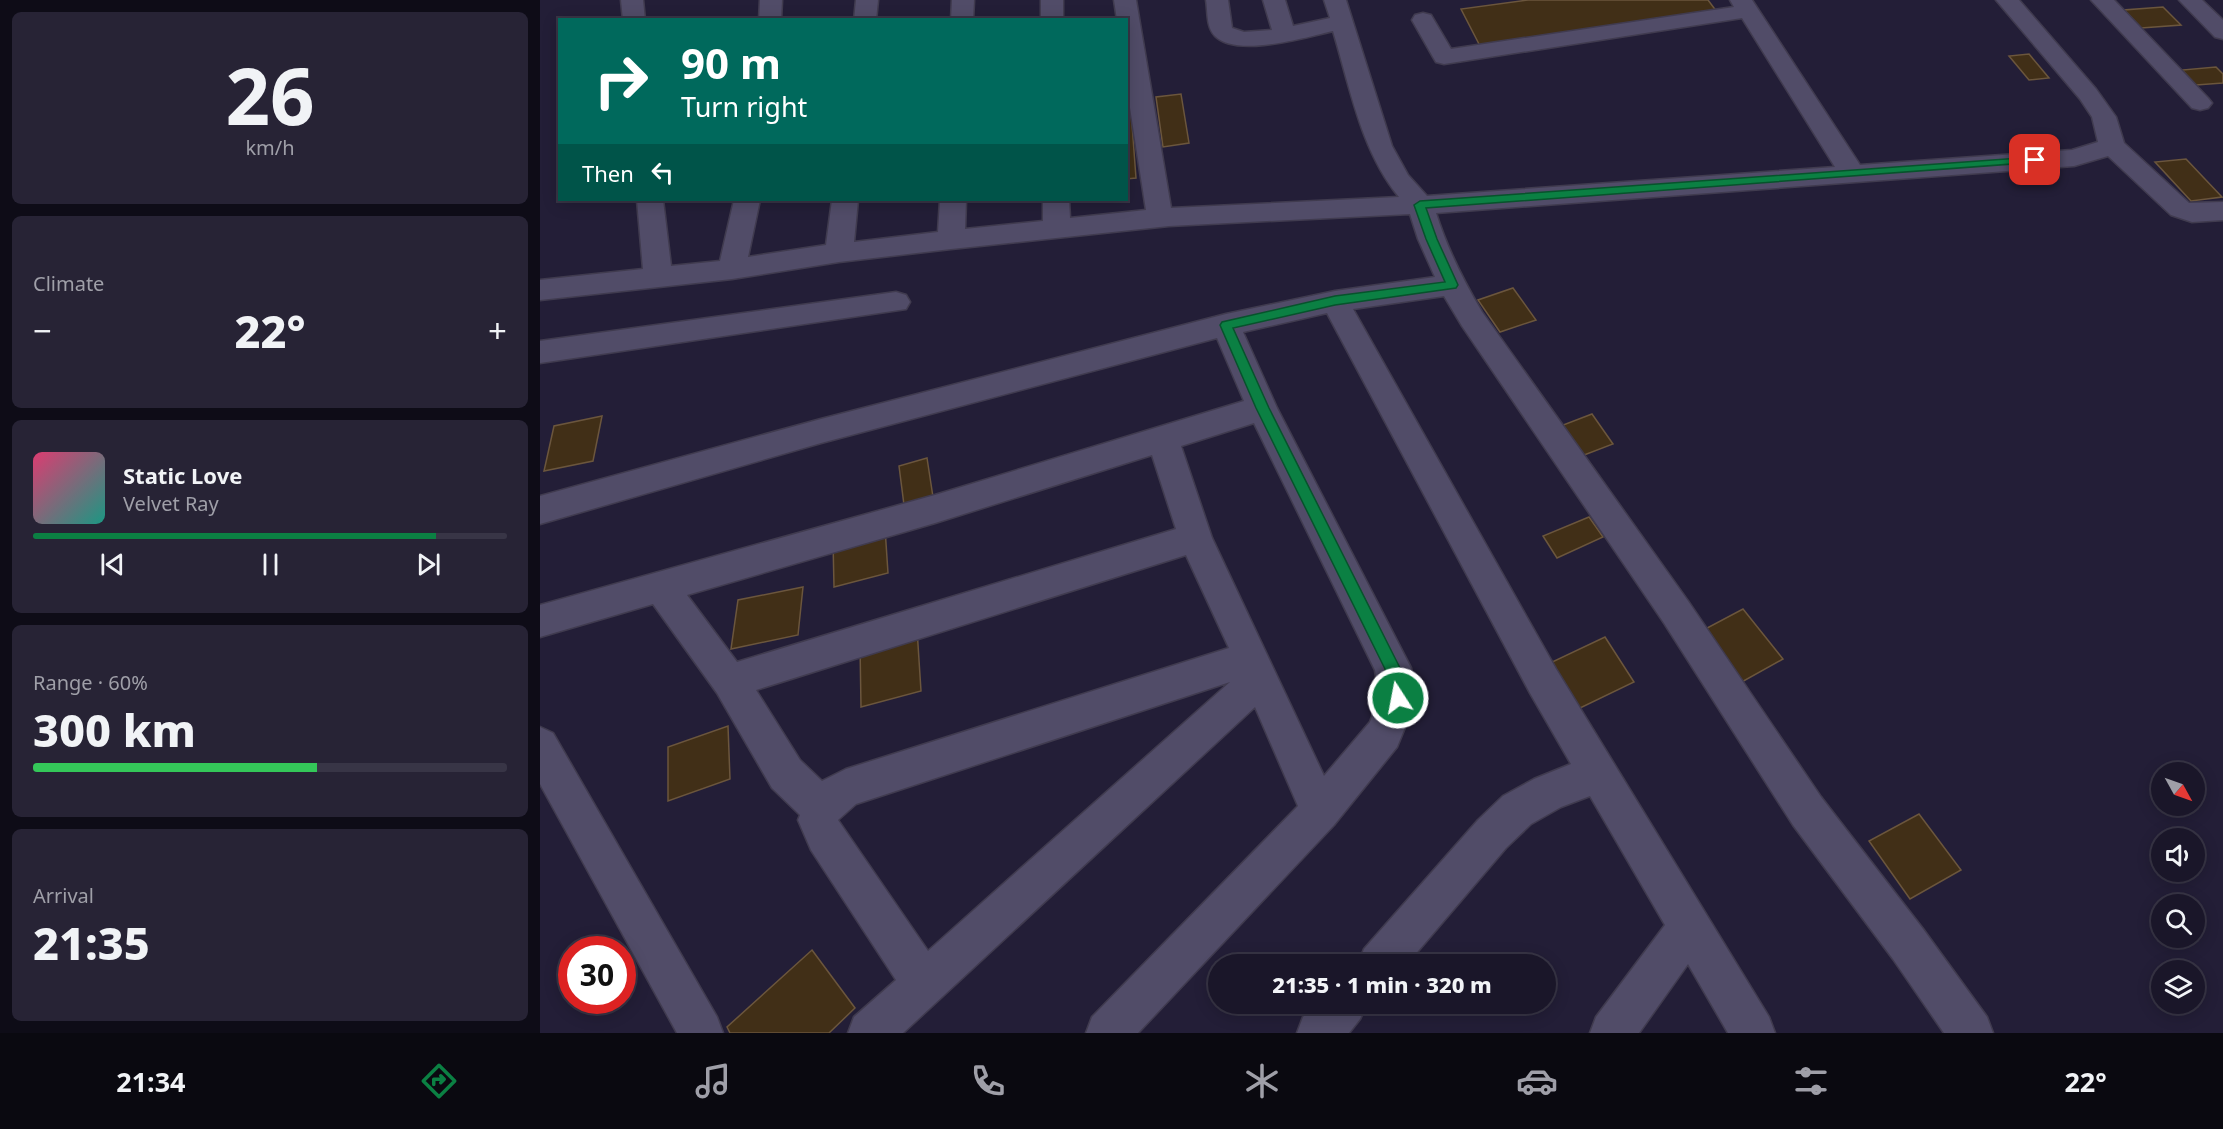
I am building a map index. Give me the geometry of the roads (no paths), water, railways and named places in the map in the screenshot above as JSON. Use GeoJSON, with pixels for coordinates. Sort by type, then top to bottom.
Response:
{"type":"FeatureCollection","features":[{"type":"Feature","properties":{"kind":"street"},"geometry":{"type":"LineString","coordinates":[[632,0],[634,18]]}},
{"type":"Feature","properties":{"kind":"street"},"geometry":{"type":"LineString","coordinates":[[770,18],[771,0]]}},
{"type":"Feature","properties":{"kind":"street"},"geometry":{"type":"LineString","coordinates":[[865,18],[867,0]]}},
{"type":"Feature","properties":{"kind":"street"},"geometry":{"type":"LineString","coordinates":[[962,18],[963,0]]}},
{"type":"Feature","properties":{"kind":"street"},"geometry":{"type":"LineString","coordinates":[[1052,0],[1052,18]]}},
{"type":"Feature","properties":{"kind":"street"},"geometry":{"type":"LineString","coordinates":[[1125,0],[1128,18]]}},
{"type":"Feature","properties":{"kind":"street"},"geometry":{"type":"LineString","coordinates":[[1217,0],[1222,31],[1229,38],[1247,39],[1285,35],[1338,11],[1380,146],[1398,179],[1420,205],[1431,239],[1452,285],[1472,319],[1676,612],[1807,812],[1908,944],[1971,1033]]}},
{"type":"Feature","properties":{"kind":"street"},"geometry":{"type":"LineString","coordinates":[[1274,0],[1285,35]]}},
{"type":"Feature","properties":{"kind":"street"},"geometry":{"type":"LineString","coordinates":[[2007,0],[2088,94],[2104,117],[2112,146],[2180,209],[2192,213],[2223,212]]}},
{"type":"Feature","properties":{"kind":"street"},"geometry":{"type":"LineString","coordinates":[[2102,0],[2200,103]]}},
{"type":"Feature","properties":{"kind":"street"},"geometry":{"type":"LineString","coordinates":[[2190,0],[2223,32]]}},
{"type":"Feature","properties":{"kind":"street"},"geometry":{"type":"LineString","coordinates":[[1423,20],[1444,57],[1744,5],[1852,173]]}},
{"type":"Feature","properties":{"kind":"street"},"geometry":{"type":"LineString","coordinates":[[1128,19],[1160,218]]}},
{"type":"Feature","properties":{"kind":"street"},"geometry":{"type":"LineString","coordinates":[[540,290],[732,269],[839,253],[1160,218],[1420,205],[2074,158],[2112,146]]}},
{"type":"Feature","properties":{"kind":"street"},"geometry":{"type":"LineString","coordinates":[[651,201],[658,278]]}},
{"type":"Feature","properties":{"kind":"street"},"geometry":{"type":"LineString","coordinates":[[732,269],[747,201]]}},
{"type":"Feature","properties":{"kind":"street"},"geometry":{"type":"LineString","coordinates":[[839,253],[845,201]]}},
{"type":"Feature","properties":{"kind":"street"},"geometry":{"type":"LineString","coordinates":[[951,240],[953,201]]}},
{"type":"Feature","properties":{"kind":"street"},"geometry":{"type":"LineString","coordinates":[[1056,201],[1057,229]]}},
{"type":"Feature","properties":{"kind":"street"},"geometry":{"type":"LineString","coordinates":[[540,510],[820,431],[1226,325],[1335,301],[1452,285]]}},
{"type":"Feature","properties":{"kind":"street"},"geometry":{"type":"LineString","coordinates":[[1335,301],[1543,681],[1753,1033]]}},
{"type":"Feature","properties":{"kind":"street"},"geometry":{"type":"LineString","coordinates":[[540,352],[896,302]]}},
{"type":"Feature","properties":{"kind":"street"},"geometry":{"type":"LineString","coordinates":[[1108,1033],[1320,811],[1384,734],[1398,698],[1392,668],[1262,408],[1226,325]]}},
{"type":"Feature","properties":{"kind":"street"},"geometry":{"type":"LineString","coordinates":[[540,621],[935,509],[1262,408]]}},
{"type":"Feature","properties":{"kind":"street"},"geometry":{"type":"LineString","coordinates":[[1163,439],[1195,538],[1320,811]]}},
{"type":"Feature","properties":{"kind":"street"},"geometry":{"type":"LineString","coordinates":[[730,681],[1195,538]]}},
{"type":"Feature","properties":{"kind":"street"},"geometry":{"type":"LineString","coordinates":[[661,587],[730,681],[786,774],[821,808]]}},
{"type":"Feature","properties":{"kind":"street"},"geometry":{"type":"LineString","coordinates":[[924,984],[825,836],[818,820],[821,808],[831,797],[846,788],[1256,668]]}},
{"type":"Feature","properties":{"kind":"street"},"geometry":{"type":"LineString","coordinates":[[870,1033],[1256,668]]}},
{"type":"Feature","properties":{"kind":"street"},"geometry":{"type":"LineString","coordinates":[[540,746],[701,1033]]}},
{"type":"Feature","properties":{"kind":"street"},"geometry":{"type":"LineString","coordinates":[[1387,954],[1492,834],[1517,810],[1548,793],[1598,773]]}},
{"type":"Feature","properties":{"kind":"street"},"geometry":{"type":"LineString","coordinates":[[1612,1033],[1690,926]]}},
{"type":"Feature","properties":{"kind":"street"},"geometry":{"type":"LineString","coordinates":[[1319,1033],[1335,1014]]}}]}
